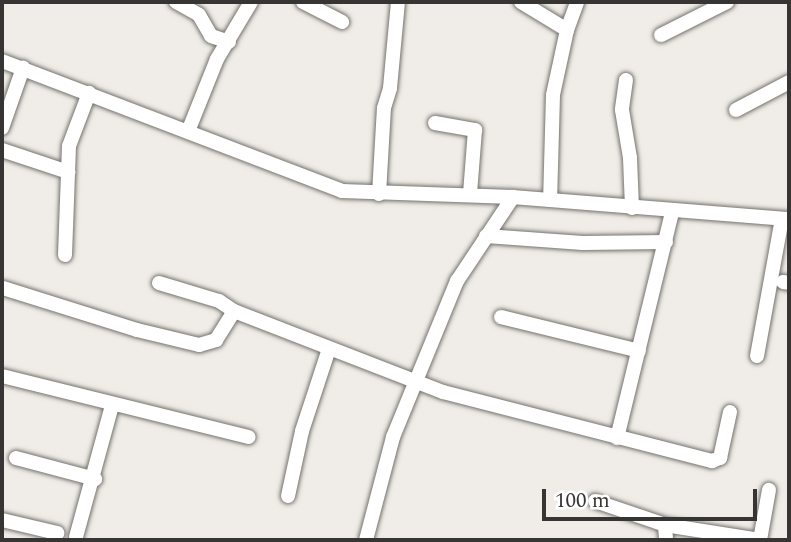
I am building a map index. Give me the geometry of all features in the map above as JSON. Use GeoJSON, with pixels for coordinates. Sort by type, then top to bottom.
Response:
{"type":"FeatureCollection","features":[{"type":"Feature","properties":{"kind":"street"},"geometry":{"type":"LineString","coordinates":[[177,2],[199,15],[211,36],[229,42]]}},
{"type":"Feature","properties":{"kind":"street"},"geometry":{"type":"LineString","coordinates":[[188,129],[217,59],[251,2]]}},
{"type":"Feature","properties":{"kind":"street"},"geometry":{"type":"LineString","coordinates":[[303,2],[342,22]]}},
{"type":"Feature","properties":{"kind":"street"},"geometry":{"type":"LineString","coordinates":[[379,194],[384,108],[390,89],[398,2]]}},
{"type":"Feature","properties":{"kind":"street"},"geometry":{"type":"LineString","coordinates":[[522,2],[567,30]]}},
{"type":"Feature","properties":{"kind":"street"},"geometry":{"type":"LineString","coordinates":[[550,200],[553,96],[567,30],[578,2]]}},
{"type":"Feature","properties":{"kind":"street"},"geometry":{"type":"LineString","coordinates":[[661,35],[727,2]]}},
{"type":"Feature","properties":{"kind":"street"},"geometry":{"type":"LineString","coordinates":[[2,61],[188,129],[295,175],[342,191],[379,194],[470,194],[785,219],[757,356]]}},
{"type":"Feature","properties":{"kind":"street"},"geometry":{"type":"LineString","coordinates":[[2,128],[23,68]]}},
{"type":"Feature","properties":{"kind":"street"},"geometry":{"type":"LineString","coordinates":[[626,80],[622,110],[630,158],[632,208]]}},
{"type":"Feature","properties":{"kind":"street"},"geometry":{"type":"LineString","coordinates":[[736,110],[789,82]]}},
{"type":"Feature","properties":{"kind":"street"},"geometry":{"type":"LineString","coordinates":[[65,255],[69,146],[89,93]]}},
{"type":"Feature","properties":{"kind":"street"},"geometry":{"type":"LineString","coordinates":[[435,123],[475,130],[470,194]]}},
{"type":"Feature","properties":{"kind":"street"},"geometry":{"type":"LineString","coordinates":[[2,150],[68,172]]}},
{"type":"Feature","properties":{"kind":"street"},"geometry":{"type":"LineString","coordinates":[[2,156],[2,165]]}},
{"type":"Feature","properties":{"kind":"street"},"geometry":{"type":"LineString","coordinates":[[366,540],[377,490],[414,382],[457,281],[513,197]]}},
{"type":"Feature","properties":{"kind":"street"},"geometry":{"type":"LineString","coordinates":[[617,438],[672,212]]}},
{"type":"Feature","properties":{"kind":"street"},"geometry":{"type":"LineString","coordinates":[[486,236],[583,243],[666,242]]}},
{"type":"Feature","properties":{"kind":"street"},"geometry":{"type":"LineString","coordinates":[[159,283],[219,301],[234,311],[414,382],[617,438],[717,461],[730,412]]}},
{"type":"Feature","properties":{"kind":"street"},"geometry":{"type":"LineString","coordinates":[[3,288],[137,330],[200,345],[216,340],[234,311]]}},
{"type":"Feature","properties":{"kind":"street"},"geometry":{"type":"LineString","coordinates":[[501,317],[639,351]]}},
{"type":"Feature","properties":{"kind":"street"},"geometry":{"type":"LineString","coordinates":[[288,496],[302,431],[329,349]]}},
{"type":"Feature","properties":{"kind":"street"},"geometry":{"type":"LineString","coordinates":[[2,376],[249,437]]}},
{"type":"Feature","properties":{"kind":"street"},"geometry":{"type":"LineString","coordinates":[[2,520],[57,536],[81,539],[112,405]]}},
{"type":"Feature","properties":{"kind":"street"},"geometry":{"type":"LineString","coordinates":[[16,458],[95,479]]}},
{"type":"Feature","properties":{"kind":"street"},"geometry":{"type":"LineString","coordinates":[[596,501],[666,533],[760,540],[769,490]]}}]}
